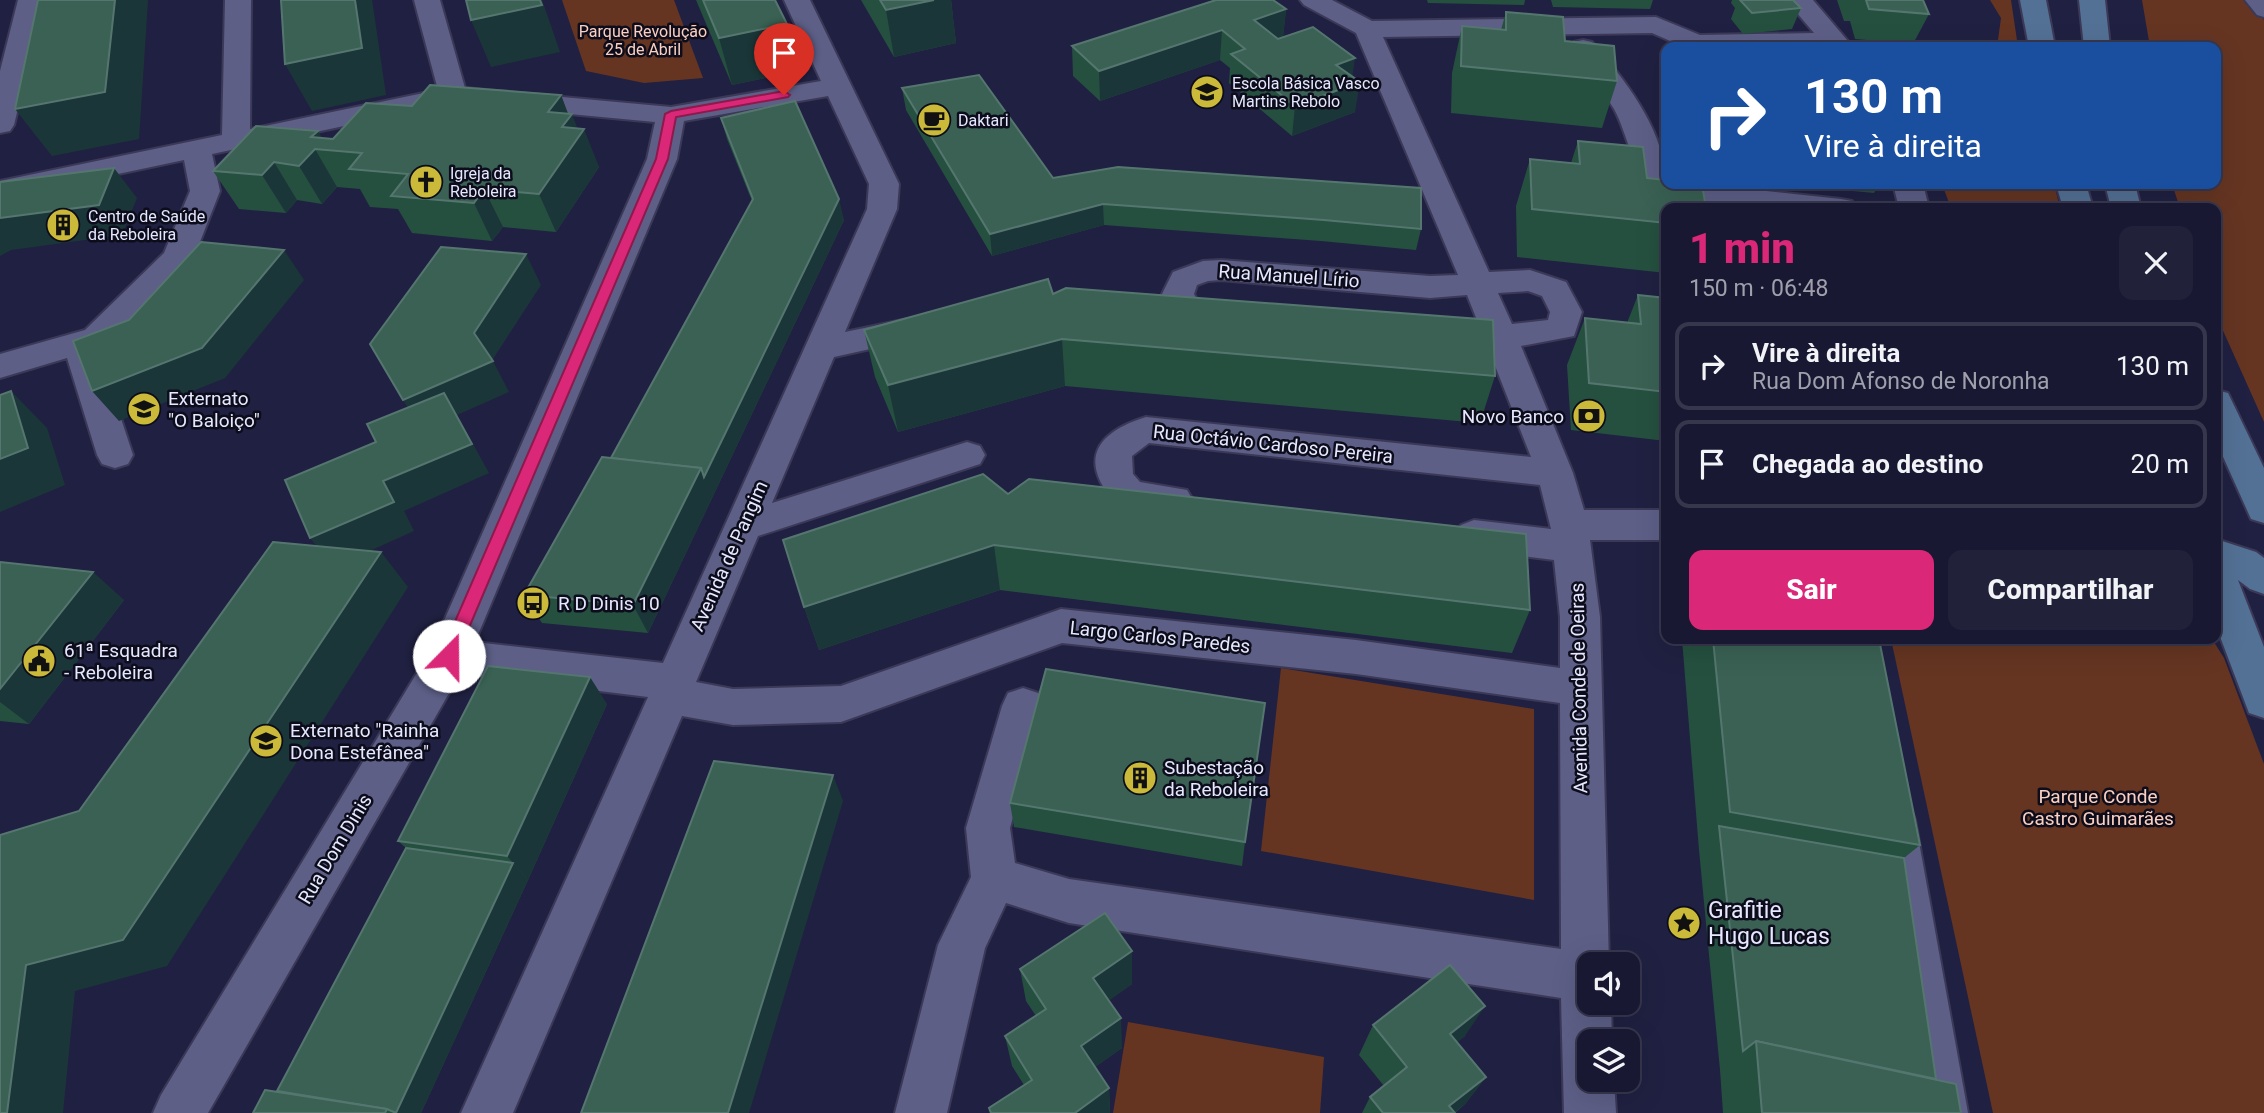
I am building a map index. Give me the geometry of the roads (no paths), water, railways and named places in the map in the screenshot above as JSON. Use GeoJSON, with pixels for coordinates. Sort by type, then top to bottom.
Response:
{"type":"FeatureCollection","features":[{"type":"Feature","properties":{"kind":"main road"},"geometry":{"type":"LineString","coordinates":[[2033,0],[2041,42]]}},
{"type":"Feature","properties":{"kind":"main road"},"geometry":{"type":"LineString","coordinates":[[2092,0],[2096,42]]}},
{"type":"Feature","properties":{"kind":"main road"},"geometry":{"type":"LineString","coordinates":[[2221,413],[2264,509]]}},
{"type":"Feature","properties":{"kind":"main road"},"geometry":{"type":"LineString","coordinates":[[2221,556],[2242,564],[2264,578]]}},
{"type":"Feature","properties":{"kind":"main road"},"geometry":{"type":"LineString","coordinates":[[2221,597],[2227,623],[2264,700]]}},
{"type":"Feature","properties":{"kind":"street"},"geometry":{"type":"LineString","coordinates":[[0,125],[32,0]]}},
{"type":"Feature","properties":{"kind":"street"},"geometry":{"type":"LineString","coordinates":[[236,141],[238,0]]}},
{"type":"Feature","properties":{"kind":"street"},"geometry":{"type":"LineString","coordinates":[[427,0],[453,94]]}},
{"type":"Feature","properties":{"kind":"street","name":"Avenida de Pangim"},"geometry":{"type":"LineString","coordinates":[[487,1113],[882,209],[884,184],[797,0]]}},
{"type":"Feature","properties":{"kind":"street"},"geometry":{"type":"LineString","coordinates":[[1313,0],[1367,29],[1656,25],[1693,42]]}},
{"type":"Feature","properties":{"kind":"street"},"geometry":{"type":"LineString","coordinates":[[1799,0],[1835,42]]}},
{"type":"Feature","properties":{"kind":"street"},"geometry":{"type":"LineString","coordinates":[[1561,27],[1610,81],[1630,115],[1655,173],[1661,178]]}},
{"type":"Feature","properties":{"kind":"street","name":"Avenida Conde de Oeiras"},"geometry":{"type":"LineString","coordinates":[[1367,29],[1501,337],[1555,473],[1571,536],[1580,617],[1584,952]]}},
{"type":"Feature","properties":{"kind":"street"},"geometry":{"type":"LineString","coordinates":[[0,190],[453,94],[671,114],[837,86]]}},
{"type":"Feature","properties":{"kind":"street","name":"Rua Dom Dinis"},"geometry":{"type":"LineString","coordinates":[[179,1113],[449,656],[662,159],[671,114]]}},
{"type":"Feature","properties":{"kind":"street"},"geometry":{"type":"LineString","coordinates":[[0,366],[97,338],[178,257],[205,191],[197,150]]}},
{"type":"Feature","properties":{"kind":"street"},"geometry":{"type":"LineString","coordinates":[[1685,189],[1795,203]]}},
{"type":"Feature","properties":{"kind":"street","name":"Rua Manuel Lírio"},"geometry":{"type":"LineString","coordinates":[[1212,270],[1430,287],[1530,280],[1555,289],[1566,312],[1562,328],[1501,337],[1359,331],[1197,312],[1185,307],[1178,294],[1184,279],[1212,270]]}},
{"type":"Feature","properties":{"kind":"street"},"geometry":{"type":"LineString","coordinates":[[820,349],[953,320]]}},
{"type":"Feature","properties":{"kind":"street"},"geometry":{"type":"LineString","coordinates":[[79,343],[114,455]]}},
{"type":"Feature","properties":{"kind":"street","name":"Rua Octávio Cardoso Pereira"},"geometry":{"type":"LineString","coordinates":[[1213,505],[1130,495],[1115,477],[1114,455],[1127,436],[1146,430],[1555,473]]}},
{"type":"Feature","properties":{"kind":"street"},"geometry":{"type":"LineString","coordinates":[[741,527],[967,455]]}},
{"type":"Feature","properties":{"kind":"street"},"geometry":{"type":"LineString","coordinates":[[1435,531],[1571,536],[1661,526]]}},
{"type":"Feature","properties":{"kind":"street","name":"Largo Carlos Paredes"},"geometry":{"type":"LineString","coordinates":[[449,656],[670,689],[733,707],[841,704],[1061,626],[1356,657],[1579,688]]}},
{"type":"Feature","properties":{"kind":"street"},"geometry":{"type":"LineString","coordinates":[[921,1113],[962,945],[994,878],[988,828],[1023,706]]}},
{"type":"Feature","properties":{"kind":"street"},"geometry":{"type":"LineString","coordinates":[[994,878],[1069,901],[1577,976]]}},
{"type":"Feature","properties":{"kind":"street","name":"Avenida Conde de Oeiras"},"geometry":{"type":"LineString","coordinates":[[1586,1015],[1590,1113]]}},
{"type":"Feature","properties":{"kind":"lane"},"geometry":{"type":"LineString","coordinates":[[2254,0],[2264,11]]}},
{"type":"Feature","properties":{"kind":"lane"},"geometry":{"type":"LineString","coordinates":[[1892,785],[1915,904],[1949,1113]]}},
{"type":"Feature","properties":{"kind":"place","name":"Escola Básica Vasco Martins Rebolo"},"geometry":{"type":"Point","coordinates":[1207,92]}},
{"type":"Feature","properties":{"kind":"place","name":"Daktari"},"geometry":{"type":"Point","coordinates":[934,120]}},
{"type":"Feature","properties":{"kind":"place","name":"Igreja da Reboleira"},"geometry":{"type":"Point","coordinates":[426,182]}},
{"type":"Feature","properties":{"kind":"place","name":"Centro de Saúde da Reboleira"},"geometry":{"type":"Point","coordinates":[63,225]}},
{"type":"Feature","properties":{"kind":"place","name":"Externato \"O Baloiço\""},"geometry":{"type":"Point","coordinates":[144,409]}},
{"type":"Feature","properties":{"kind":"place","name":"Novo Banco"},"geometry":{"type":"Point","coordinates":[1589,416]}},
{"type":"Feature","properties":{"kind":"place","name":"R D Dinis 10"},"geometry":{"type":"Point","coordinates":[533,603]}},
{"type":"Feature","properties":{"kind":"place","name":"61ª Esquadra - Reboleira"},"geometry":{"type":"Point","coordinates":[39,661]}},
{"type":"Feature","properties":{"kind":"place","name":"Externato \"Rainha Dona Estefânea\""},"geometry":{"type":"Point","coordinates":[266,741]}},
{"type":"Feature","properties":{"kind":"place","name":"Subestação da Reboleira"},"geometry":{"type":"Point","coordinates":[1140,778]}},
{"type":"Feature","properties":{"kind":"place","name":"Grafitie Hugo Lucas"},"geometry":{"type":"Point","coordinates":[1684,923]}},
{"type":"Feature","properties":{"kind":"park label","name":"Parque Revolução 25 de Abril"},"geometry":{"type":"Point","coordinates":[643,40]}},
{"type":"Feature","properties":{"kind":"park label","name":"Parque Conde Castro Guimarães"},"geometry":{"type":"Point","coordinates":[2098,807]}}]}
